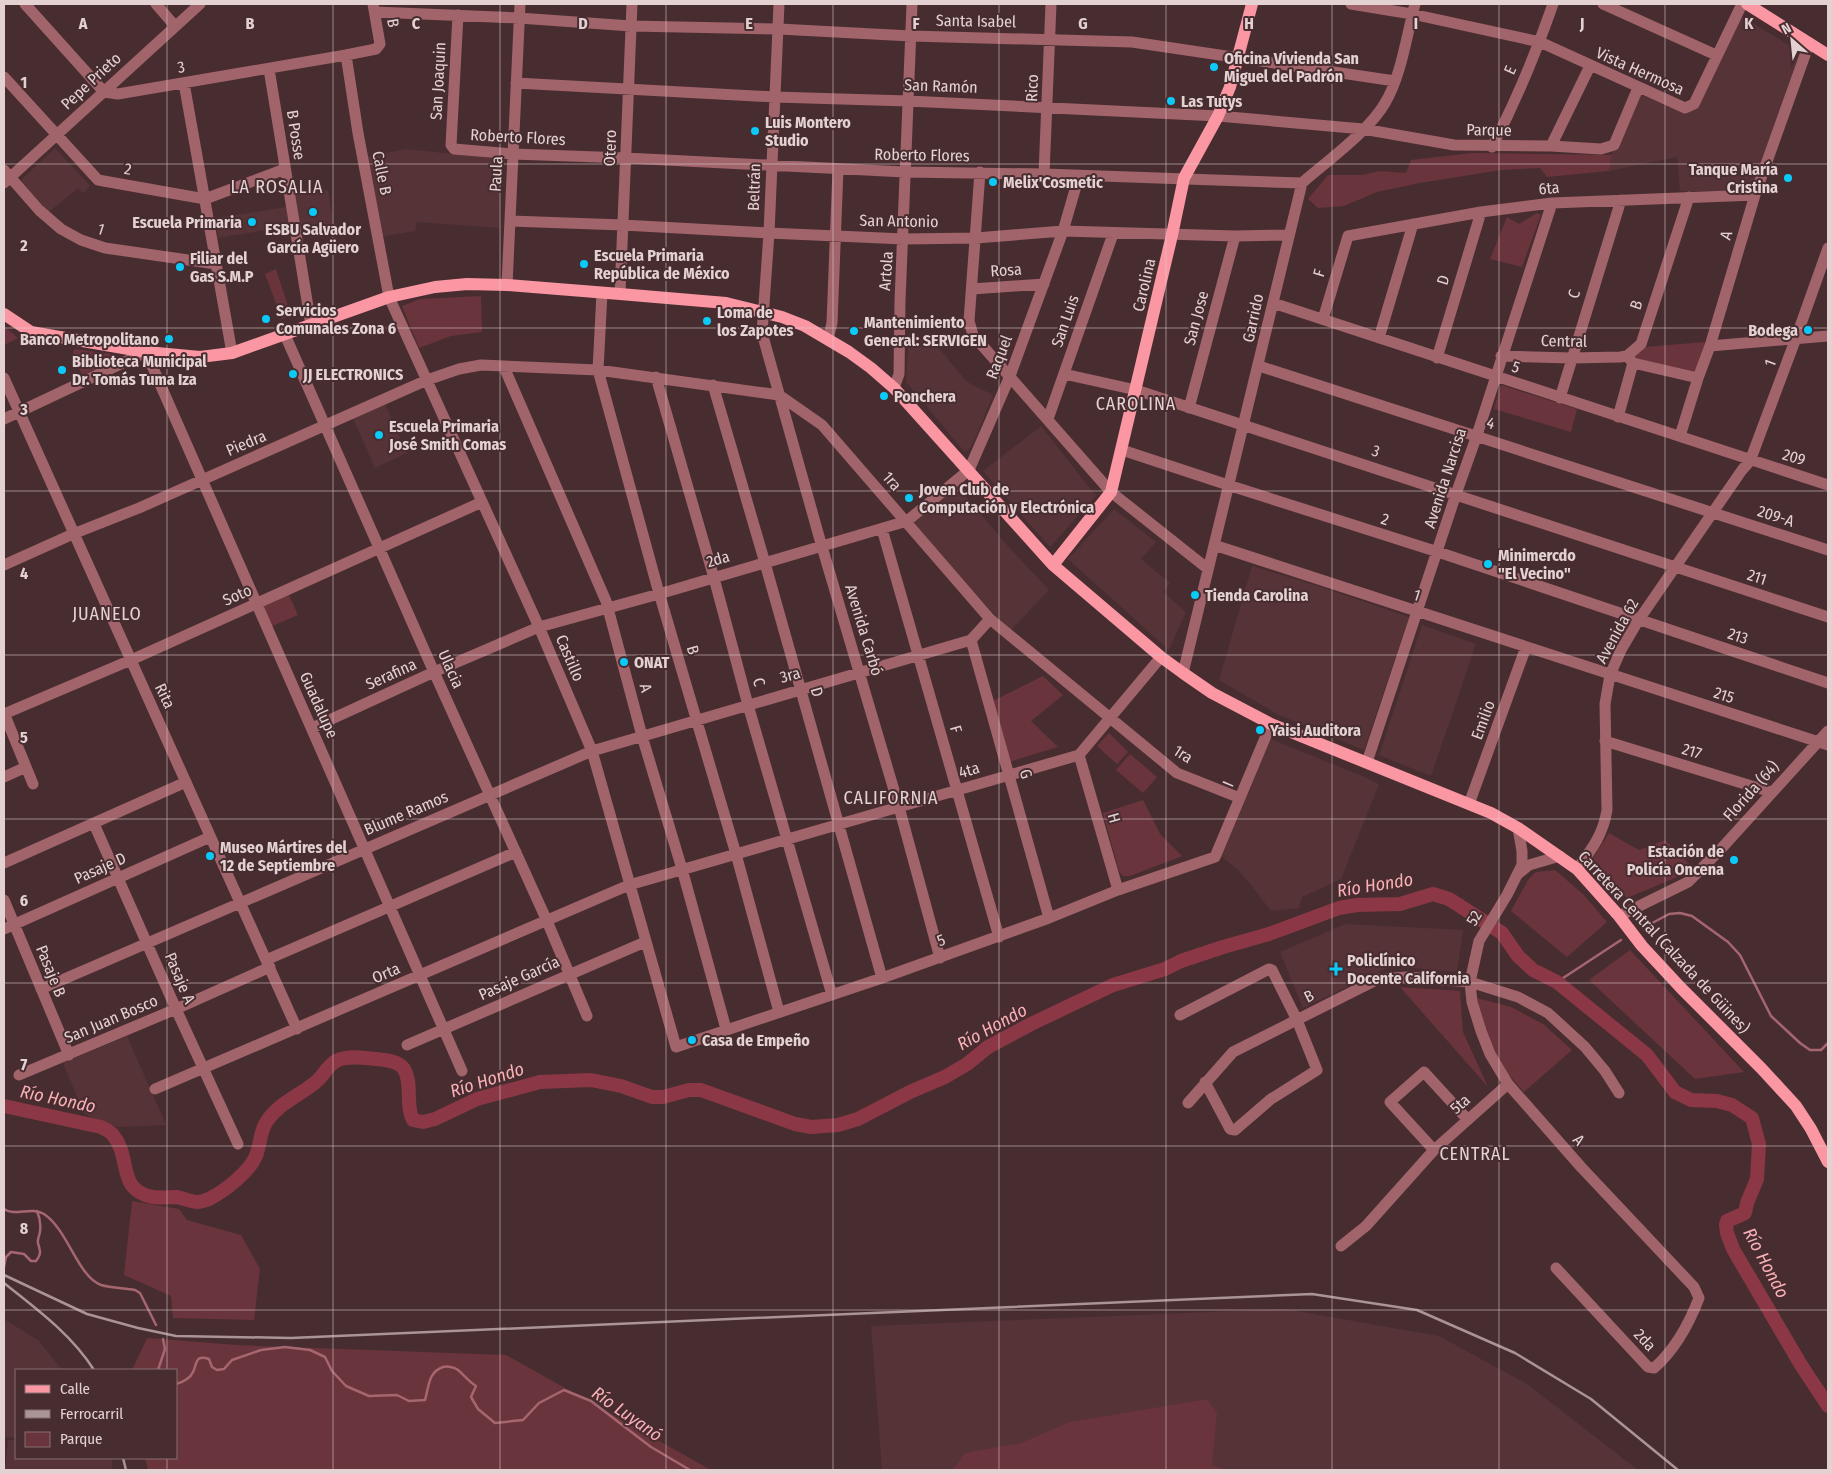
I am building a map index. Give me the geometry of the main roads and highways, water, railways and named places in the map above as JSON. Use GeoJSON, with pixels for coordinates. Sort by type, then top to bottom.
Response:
{"type":"FeatureCollection","features":[{"type":"Feature","properties":{"kind":"main road","name":"Carolina"},"geometry":{"type":"LineString","coordinates":[[1053,565],[1111,492],[1184,178],[1218,116],[1230,87],[1252,4]]}},
{"type":"Feature","properties":{"kind":"main road"},"geometry":{"type":"LineString","coordinates":[[1746,4],[1828,55]]}},
{"type":"Feature","properties":{"kind":"main road","name":"Carretera Central (Calzada de Güines)"},"geometry":{"type":"LineString","coordinates":[[4,314],[31,332],[146,352],[200,357],[232,353],[389,297],[435,287],[467,284],[507,285],[726,303],[764,311],[805,326],[871,368],[894,388],[1053,565],[1161,657],[1183,673],[1212,693],[1271,724],[1469,804],[1518,828],[1577,869],[1642,946],[1796,1106],[1811,1129],[1828,1162]]}},
{"type":"Feature","properties":{"kind":"waterway","name":"Río Hondo"},"geometry":{"type":"LineString","coordinates":[[4,1106],[101,1127],[112,1134],[119,1144],[126,1172],[134,1188],[141,1193],[153,1197],[176,1197],[198,1202],[209,1199],[223,1191],[244,1173],[254,1160],[262,1132],[272,1114],[311,1086],[329,1067],[342,1058],[387,1060],[401,1066],[407,1075],[409,1108],[413,1120],[423,1122],[435,1119],[477,1099],[540,1082],[591,1080],[621,1086],[652,1097],[663,1097],[689,1090],[701,1090],[795,1124],[811,1127],[838,1125],[858,1119],[912,1091],[945,1077],[967,1064],[988,1047],[1113,985],[1165,969],[1181,961],[1223,947],[1269,934],[1339,908],[1357,905],[1400,904],[1433,894],[1449,899],[1502,933],[1518,956],[1533,970],[1557,982],[1647,1055],[1675,1092],[1691,1100],[1717,1101],[1732,1105],[1752,1118],[1759,1144],[1757,1179],[1745,1213],[1727,1221],[1727,1233],[1733,1249],[1801,1365],[1828,1406]]}},
{"type":"Feature","properties":{"kind":"waterway"},"geometry":{"type":"LineString","coordinates":[[1643,928],[1669,914],[1680,913],[1692,916],[1728,942],[1740,955],[1771,1016],[1810,1050],[1821,1050],[1828,1043]]}},
{"type":"Feature","properties":{"kind":"waterway"},"geometry":{"type":"LineString","coordinates":[[1557,982],[1621,940]]}},
{"type":"Feature","properties":{"kind":"waterway","name":"Río Luyanó"},"geometry":{"type":"LineString","coordinates":[[4,1209],[13,1212],[34,1211],[44,1214],[60,1231],[79,1263],[93,1280],[101,1285],[135,1290],[140,1293],[156,1325]]}},
{"type":"Feature","properties":{"kind":"waterway"},"geometry":{"type":"LineString","coordinates":[[4,1267],[6,1257],[11,1252],[24,1254],[31,1261],[36,1261],[38,1258],[40,1252],[38,1242],[40,1219],[37,1211]]}},
{"type":"Feature","properties":{"kind":"waterway","name":"Río Luyanó"},"geometry":{"type":"LineString","coordinates":[[158,1369],[165,1349],[163,1339]]}},
{"type":"Feature","properties":{"kind":"waterway","name":"Río Luyanó"},"geometry":{"type":"LineString","coordinates":[[178,1383],[190,1377],[197,1361],[201,1358],[209,1359],[212,1367],[217,1370],[224,1369],[232,1360],[261,1350],[285,1347],[310,1350],[325,1357],[332,1371],[346,1386],[369,1396],[397,1395],[409,1401],[425,1400],[434,1372],[443,1367],[451,1367],[458,1370],[476,1386],[471,1397],[478,1409],[495,1423],[523,1420],[539,1403],[564,1390],[591,1401],[651,1447],[690,1470]]}},
{"type":"Feature","properties":{"kind":"railway"},"geometry":{"type":"LineString","coordinates":[[4,1275],[87,1314],[138,1328],[176,1336],[291,1338],[1312,1294],[1417,1310],[1515,1353],[1591,1399],[1678,1470]]}},
{"type":"Feature","properties":{"kind":"railway"},"geometry":{"type":"LineString","coordinates":[[4,1283],[65,1334],[93,1369]]}},
{"type":"Feature","properties":{"kind":"railway"},"geometry":{"type":"LineString","coordinates":[[123,1459],[126,1470]]}},
{"type":"Feature","properties":{"kind":"place","name":"Oficina Vivienda San Miguel del Padrón"},"geometry":{"type":"Point","coordinates":[1214,67]}},
{"type":"Feature","properties":{"kind":"place","name":"Las Tutys"},"geometry":{"type":"Point","coordinates":[1171,101]}},
{"type":"Feature","properties":{"kind":"place","name":"Luis Montero Studio"},"geometry":{"type":"Point","coordinates":[755,131]}},
{"type":"Feature","properties":{"kind":"place","name":"Tanque María Cristina"},"geometry":{"type":"Point","coordinates":[1788,178]}},
{"type":"Feature","properties":{"kind":"place","name":"Melix'Cosmetic"},"geometry":{"type":"Point","coordinates":[993,182]}},
{"type":"Feature","properties":{"kind":"place","name":"ESBU Salvador García Agüero"},"geometry":{"type":"Point","coordinates":[313,212]}},
{"type":"Feature","properties":{"kind":"place","name":"Escuela Primaria"},"geometry":{"type":"Point","coordinates":[252,222]}},
{"type":"Feature","properties":{"kind":"place","name":"Escuela Primaria República de México"},"geometry":{"type":"Point","coordinates":[584,264]}},
{"type":"Feature","properties":{"kind":"place","name":"Filiar del Gas S.M.P"},"geometry":{"type":"Point","coordinates":[180,267]}},
{"type":"Feature","properties":{"kind":"place","name":"Servicios Comunales Zona 6"},"geometry":{"type":"Point","coordinates":[266,319]}},
{"type":"Feature","properties":{"kind":"place","name":"Loma de los Zapotes"},"geometry":{"type":"Point","coordinates":[707,321]}},
{"type":"Feature","properties":{"kind":"place","name":"Bodega"},"geometry":{"type":"Point","coordinates":[1808,330]}},
{"type":"Feature","properties":{"kind":"place","name":"Mantenimiento General: SERVIGEN"},"geometry":{"type":"Point","coordinates":[854,331]}},
{"type":"Feature","properties":{"kind":"place","name":"Banco Metropolitano"},"geometry":{"type":"Point","coordinates":[169,339]}},
{"type":"Feature","properties":{"kind":"place","name":"Biblioteca Municipal Dr. Tomás Tuma Iza"},"geometry":{"type":"Point","coordinates":[62,370]}},
{"type":"Feature","properties":{"kind":"place","name":"JJ ELECTRONICS"},"geometry":{"type":"Point","coordinates":[293,374]}},
{"type":"Feature","properties":{"kind":"place","name":"Ponchera"},"geometry":{"type":"Point","coordinates":[884,396]}},
{"type":"Feature","properties":{"kind":"place","name":"Escuela Primaria José Smith Comas"},"geometry":{"type":"Point","coordinates":[379,435]}},
{"type":"Feature","properties":{"kind":"place","name":"Joven Club de Computación y Electrónica"},"geometry":{"type":"Point","coordinates":[909,498]}},
{"type":"Feature","properties":{"kind":"place","name":"Minimercdo \"El Vecino\""},"geometry":{"type":"Point","coordinates":[1488,564]}},
{"type":"Feature","properties":{"kind":"place","name":"Tienda Carolina"},"geometry":{"type":"Point","coordinates":[1195,595]}},
{"type":"Feature","properties":{"kind":"place","name":"ONAT"},"geometry":{"type":"Point","coordinates":[624,662]}},
{"type":"Feature","properties":{"kind":"place","name":"Yaisi Auditora"},"geometry":{"type":"Point","coordinates":[1260,730]}},
{"type":"Feature","properties":{"kind":"place","name":"Museo Mártires del 12 de Septiembre"},"geometry":{"type":"Point","coordinates":[210,856]}},
{"type":"Feature","properties":{"kind":"place","name":"Estación de Policía Oncena"},"geometry":{"type":"Point","coordinates":[1734,860]}},
{"type":"Feature","properties":{"kind":"place","name":"Policlínico Docente California"},"geometry":{"type":"Point","coordinates":[1336,969]}},
{"type":"Feature","properties":{"kind":"place","name":"Casa de Empeño"},"geometry":{"type":"Point","coordinates":[692,1040]}},
{"type":"Feature","properties":{"kind":"district","name":"LA ROSALIA"},"geometry":{"type":"Point","coordinates":[277,187]}},
{"type":"Feature","properties":{"kind":"district","name":"CAROLINA"},"geometry":{"type":"Point","coordinates":[1136,404]}},
{"type":"Feature","properties":{"kind":"district","name":"JUANELO"},"geometry":{"type":"Point","coordinates":[107,614]}},
{"type":"Feature","properties":{"kind":"district","name":"CALIFORNIA"},"geometry":{"type":"Point","coordinates":[891,798]}},
{"type":"Feature","properties":{"kind":"district","name":"CENTRAL"},"geometry":{"type":"Point","coordinates":[1475,1154]}}]}
